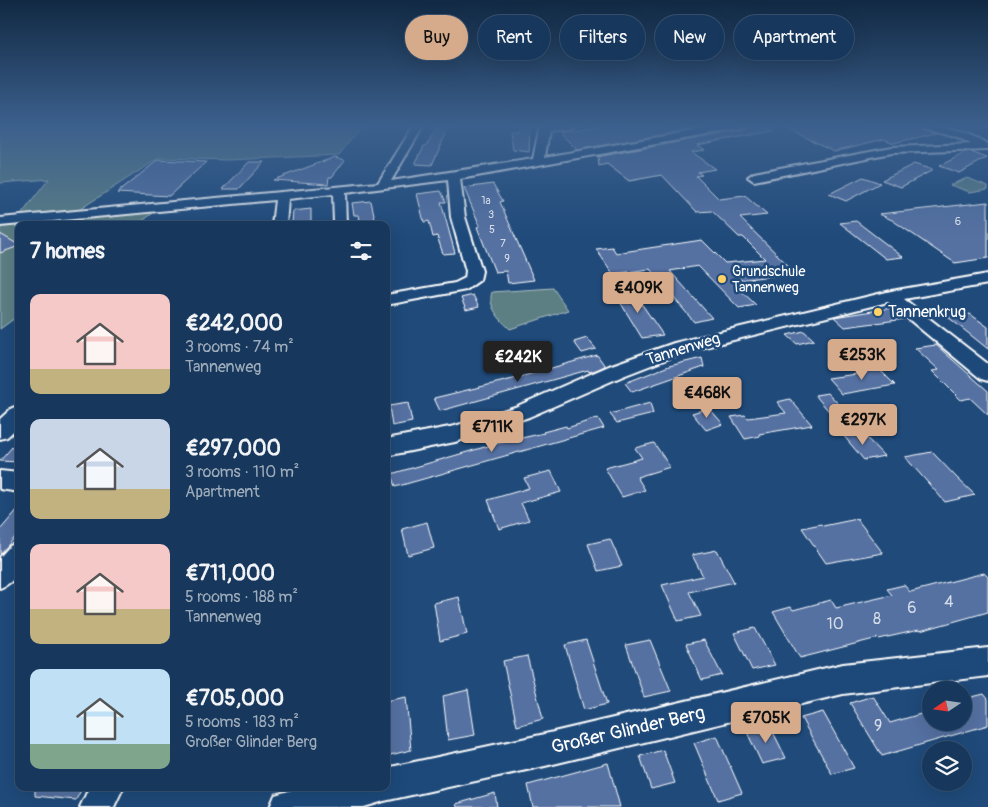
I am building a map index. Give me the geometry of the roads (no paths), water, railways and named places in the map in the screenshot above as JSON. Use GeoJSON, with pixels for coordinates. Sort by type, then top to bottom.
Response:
{"type":"FeatureCollection","features":[{"type":"Feature","properties":{"kind":"street"},"geometry":{"type":"LineString","coordinates":[[382,186],[396,163]]}},
{"type":"Feature","properties":{"kind":"street"},"geometry":{"type":"LineString","coordinates":[[0,222],[339,191],[454,176],[529,163]]}},
{"type":"Feature","properties":{"kind":"street"},"geometry":{"type":"LineString","coordinates":[[754,176],[824,163]]}},
{"type":"Feature","properties":{"kind":"street"},"geometry":{"type":"LineString","coordinates":[[390,299],[460,287],[472,280],[474,271],[458,217],[454,176]]}},
{"type":"Feature","properties":{"kind":"street"},"geometry":{"type":"LineString","coordinates":[[339,191],[341,221]]}},
{"type":"Feature","properties":{"kind":"street"},"geometry":{"type":"LineString","coordinates":[[279,221],[282,196]]}},
{"type":"Feature","properties":{"kind":"street","name":"Tannenweg"},"geometry":{"type":"LineString","coordinates":[[390,447],[455,434],[522,412],[616,371],[680,347],[891,296],[988,279]]}},
{"type":"Feature","properties":{"kind":"street"},"geometry":{"type":"LineString","coordinates":[[891,296],[988,374]]}},
{"type":"Feature","properties":{"kind":"street"},"geometry":{"type":"LineString","coordinates":[[0,431],[15,417]]}},
{"type":"Feature","properties":{"kind":"street"},"geometry":{"type":"LineString","coordinates":[[0,480],[15,482]]}},
{"type":"Feature","properties":{"kind":"street"},"geometry":{"type":"LineString","coordinates":[[0,576],[15,559]]}},
{"type":"Feature","properties":{"kind":"street","name":"Großer Glinder Berg"},"geometry":{"type":"LineString","coordinates":[[390,784],[545,750],[843,679],[988,662]]}},
{"type":"Feature","properties":{"kind":"street"},"geometry":{"type":"LineString","coordinates":[[97,807],[105,791]]}},
{"type":"Feature","properties":{"kind":"street"},"geometry":{"type":"LineString","coordinates":[[287,807],[361,791]]}},
{"type":"Feature","properties":{"kind":"place","name":"Grundschule Tannenweg"},"geometry":{"type":"Point","coordinates":[722,279]}},
{"type":"Feature","properties":{"kind":"place","name":"Tannenkrug"},"geometry":{"type":"Point","coordinates":[878,312]}}]}
